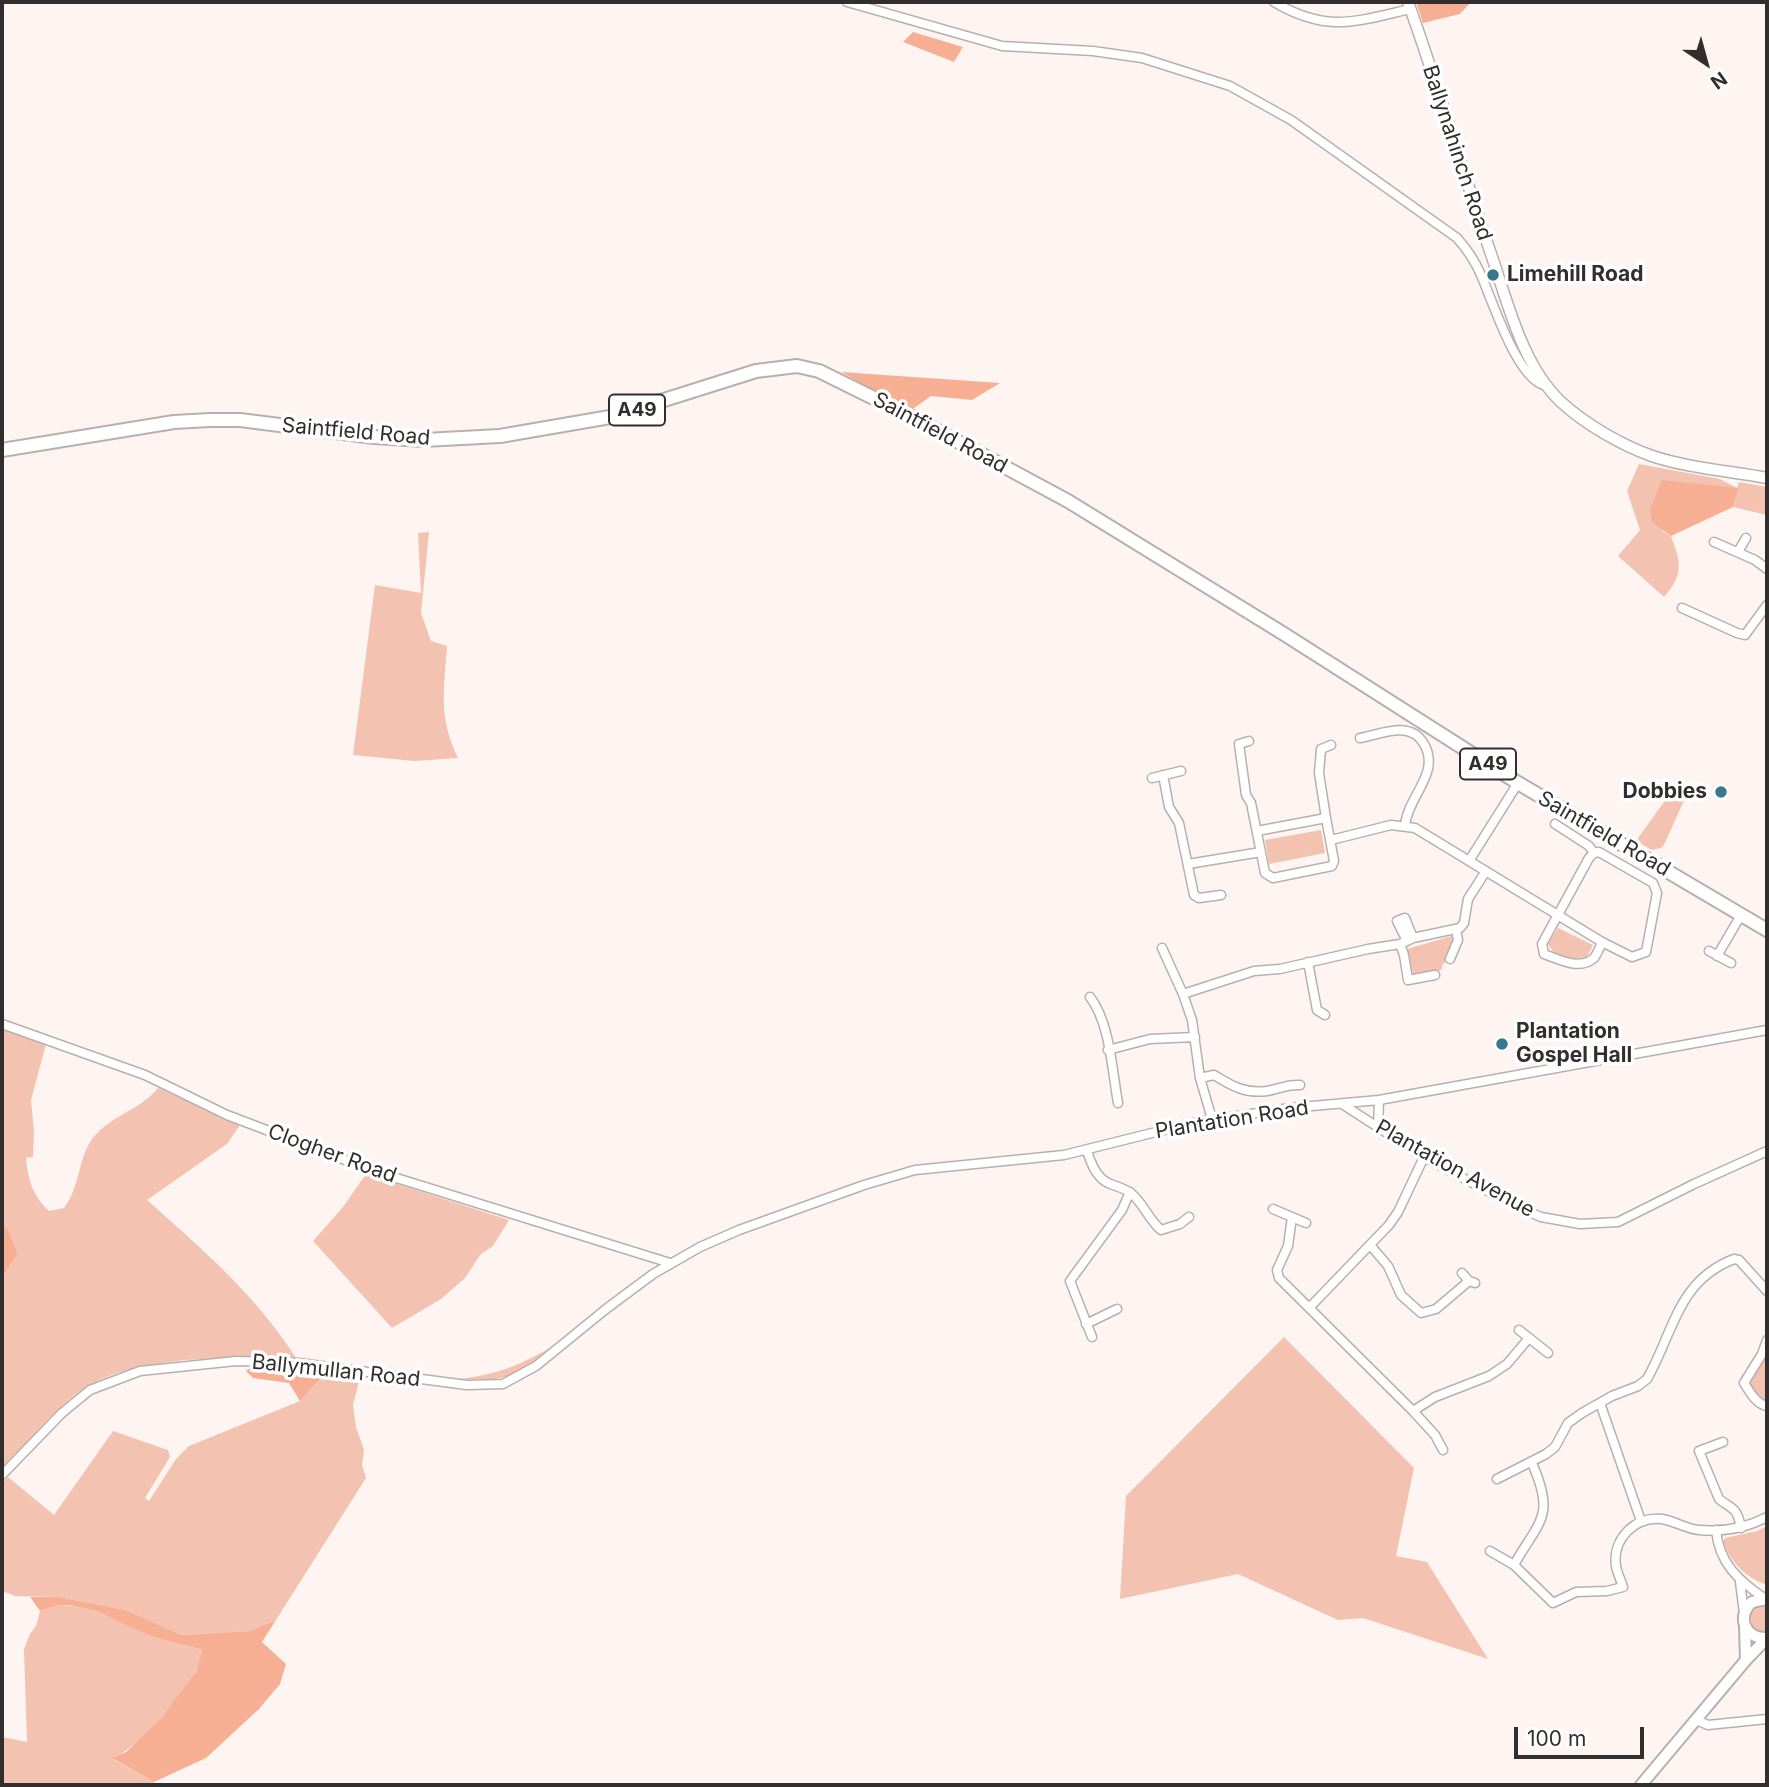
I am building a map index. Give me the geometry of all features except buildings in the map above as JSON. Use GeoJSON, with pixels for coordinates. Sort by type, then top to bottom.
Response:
{"type":"FeatureCollection","features":[{"type":"Feature","properties":{"kind":"main road","name":"Saintfield Road"},"geometry":{"type":"LineString","coordinates":[[2,450],[174,422],[210,419],[240,420],[374,438],[424,440],[500,436],[610,417],[756,371],[797,366],[819,371],[1068,501],[1296,641],[1518,783],[1767,930]]}},
{"type":"Feature","properties":{"kind":"main road"},"geometry":{"type":"LineString","coordinates":[[1746,1660],[1744,1613],[1752,1602],[1766,1599]]}},
{"type":"Feature","properties":{"kind":"main road"},"geometry":{"type":"LineString","coordinates":[[1745,1626],[1754,1636],[1767,1638]]}},
{"type":"Feature","properties":{"kind":"main road"},"geometry":{"type":"LineString","coordinates":[[1641,1785],[1767,1638]]}},
{"type":"Feature","properties":{"kind":"street"},"geometry":{"type":"LineString","coordinates":[[847,2],[1002,46],[1093,51],[1142,58],[1247,94],[1291,120],[1457,237],[1475,261],[1519,360],[1538,383],[1548,386]]}},
{"type":"Feature","properties":{"kind":"street"},"geometry":{"type":"LineString","coordinates":[[1273,2],[1313,19],[1333,23],[1349,23],[1409,6]]}},
{"type":"Feature","properties":{"kind":"street","name":"Ballynahinch Road"},"geometry":{"type":"LineString","coordinates":[[1409,6],[1505,296],[1527,351],[1548,386],[1578,415],[1644,452],[1666,460],[1767,478]]}},
{"type":"Feature","properties":{"kind":"street"},"geometry":{"type":"LineString","coordinates":[[1738,552],[1746,538]]}},
{"type":"Feature","properties":{"kind":"street"},"geometry":{"type":"LineString","coordinates":[[1714,541],[1767,569]]}},
{"type":"Feature","properties":{"kind":"street"},"geometry":{"type":"LineString","coordinates":[[1682,608],[1737,634],[1745,635],[1767,605]]}},
{"type":"Feature","properties":{"kind":"street"},"geometry":{"type":"LineString","coordinates":[[1360,738],[1404,729],[1414,732],[1423,742],[1430,758],[1426,776],[1408,812],[1405,825]]}},
{"type":"Feature","properties":{"kind":"street"},"geometry":{"type":"LineString","coordinates":[[1249,740],[1235,743],[1265,873],[1273,878],[1332,866],[1334,861],[1319,773],[1318,747],[1331,745]]}},
{"type":"Feature","properties":{"kind":"street"},"geometry":{"type":"LineString","coordinates":[[1430,758],[1442,758]]}},
{"type":"Feature","properties":{"kind":"street"},"geometry":{"type":"LineString","coordinates":[[1152,778],[1181,771]]}},
{"type":"Feature","properties":{"kind":"street"},"geometry":{"type":"LineString","coordinates":[[1163,775],[1169,807],[1180,823],[1194,895],[1199,898],[1222,895]]}},
{"type":"Feature","properties":{"kind":"street"},"geometry":{"type":"LineString","coordinates":[[1469,861],[1518,783]]}},
{"type":"Feature","properties":{"kind":"street"},"geometry":{"type":"LineString","coordinates":[[1257,831],[1326,818]]}},
{"type":"Feature","properties":{"kind":"street"},"geometry":{"type":"LineString","coordinates":[[1555,824],[1590,846],[1594,853]]}},
{"type":"Feature","properties":{"kind":"street"},"geometry":{"type":"LineString","coordinates":[[1331,840],[1391,825],[1415,828],[1602,942],[1632,957],[1646,952],[1657,893],[1653,883],[1599,852],[1594,853]]}},
{"type":"Feature","properties":{"kind":"street"},"geometry":{"type":"LineString","coordinates":[[1188,864],[1261,852]]}},
{"type":"Feature","properties":{"kind":"street"},"geometry":{"type":"LineString","coordinates":[[1594,853],[1542,944],[1544,954],[1566,963],[1585,962],[1594,958],[1602,942]]}},
{"type":"Feature","properties":{"kind":"street"},"geometry":{"type":"LineString","coordinates":[[1183,994],[1244,973],[1280,969],[1456,929],[1464,923],[1468,898],[1486,871]]}},
{"type":"Feature","properties":{"kind":"street"},"geometry":{"type":"LineString","coordinates":[[1717,956],[1741,915]]}},
{"type":"Feature","properties":{"kind":"street"},"geometry":{"type":"LineString","coordinates":[[1450,959],[1458,940],[1456,929]]}},
{"type":"Feature","properties":{"kind":"street"},"geometry":{"type":"LineString","coordinates":[[1407,941],[1404,955],[1408,979],[1434,975]]}},
{"type":"Feature","properties":{"kind":"street"},"geometry":{"type":"LineString","coordinates":[[1162,948],[1172,959],[1183,994],[1195,1037],[1200,1078],[1212,1119]]}},
{"type":"Feature","properties":{"kind":"street"},"geometry":{"type":"LineString","coordinates":[[1709,951],[1731,963]]}},
{"type":"Feature","properties":{"kind":"street"},"geometry":{"type":"LineString","coordinates":[[1308,962],[1318,1013]]}},
{"type":"Feature","properties":{"kind":"street"},"geometry":{"type":"LineString","coordinates":[[1090,997],[1099,1008],[1102,1018],[1118,1103]]}},
{"type":"Feature","properties":{"kind":"street","name":"Clogher Road"},"geometry":{"type":"LineString","coordinates":[[2,1024],[145,1075],[227,1115],[374,1171],[670,1263]]}},
{"type":"Feature","properties":{"kind":"street","name":"Plantation Road"},"geometry":{"type":"LineString","coordinates":[[670,1263],[739,1230],[902,1174],[934,1167],[1064,1155],[1212,1119],[1290,1108],[1379,1100],[1767,1030]]}},
{"type":"Feature","properties":{"kind":"street"},"geometry":{"type":"LineString","coordinates":[[1108,1050],[1150,1039],[1195,1037]]}},
{"type":"Feature","properties":{"kind":"street"},"geometry":{"type":"LineString","coordinates":[[1200,1078],[1214,1075],[1241,1091],[1268,1091],[1289,1084],[1300,1085]]}},
{"type":"Feature","properties":{"kind":"street"},"geometry":{"type":"LineString","coordinates":[[1378,1128],[1379,1100]]}},
{"type":"Feature","properties":{"kind":"street","name":"Plantation Avenue"},"geometry":{"type":"LineString","coordinates":[[1342,1104],[1424,1157],[1529,1213],[1559,1221],[1593,1224],[1618,1222],[1767,1152]]}},
{"type":"Feature","properties":{"kind":"street"},"geometry":{"type":"LineString","coordinates":[[1087,1151],[1100,1176],[1130,1192],[1161,1230],[1180,1224],[1189,1217]]}},
{"type":"Feature","properties":{"kind":"street"},"geometry":{"type":"LineString","coordinates":[[1310,1307],[1371,1246],[1398,1212],[1424,1157]]}},
{"type":"Feature","properties":{"kind":"street"},"geometry":{"type":"LineString","coordinates":[[1091,1336],[1070,1281],[1122,1210],[1130,1192]]}},
{"type":"Feature","properties":{"kind":"street"},"geometry":{"type":"LineString","coordinates":[[1273,1209],[1306,1223]]}},
{"type":"Feature","properties":{"kind":"street"},"geometry":{"type":"LineString","coordinates":[[1292,1217],[1288,1246],[1277,1270],[1279,1278],[1413,1411],[1435,1435],[1443,1450]]}},
{"type":"Feature","properties":{"kind":"street"},"geometry":{"type":"LineString","coordinates":[[1371,1246],[1388,1266],[1401,1295],[1421,1313],[1436,1309],[1472,1282],[1462,1273]]}},
{"type":"Feature","properties":{"kind":"street"},"geometry":{"type":"LineString","coordinates":[[1497,1479],[1532,1463],[1555,1447],[1568,1423],[1647,1379],[1682,1304],[1690,1289],[1700,1279],[1734,1259],[1739,1260],[1767,1291]]}},
{"type":"Feature","properties":{"kind":"street","name":"Ballymullan Road"},"geometry":{"type":"LineString","coordinates":[[2,1475],[62,1413],[90,1390],[141,1371],[236,1361],[274,1362],[467,1385],[503,1384],[536,1366],[606,1309],[670,1263]]}},
{"type":"Feature","properties":{"kind":"street"},"geometry":{"type":"LineString","coordinates":[[1086,1324],[1117,1309]]}},
{"type":"Feature","properties":{"kind":"street"},"geometry":{"type":"LineString","coordinates":[[1519,1330],[1548,1353]]}},
{"type":"Feature","properties":{"kind":"street"},"geometry":{"type":"LineString","coordinates":[[1413,1411],[1435,1397],[1489,1376],[1507,1364],[1529,1338]]}},
{"type":"Feature","properties":{"kind":"street"},"geometry":{"type":"LineString","coordinates":[[1767,1340],[1762,1354],[1744,1383],[1756,1399],[1767,1406]]}},
{"type":"Feature","properties":{"kind":"street"},"geometry":{"type":"LineString","coordinates":[[1600,1403],[1641,1521]]}},
{"type":"Feature","properties":{"kind":"street"},"geometry":{"type":"LineString","coordinates":[[1723,1442],[1699,1451],[1718,1499],[1732,1506],[1737,1512],[1741,1528]]}},
{"type":"Feature","properties":{"kind":"street"},"geometry":{"type":"LineString","coordinates":[[1514,1565],[1541,1523],[1544,1504],[1541,1484],[1532,1463]]}},
{"type":"Feature","properties":{"kind":"street"},"geometry":{"type":"LineString","coordinates":[[1490,1551],[1514,1565],[1553,1603],[1576,1592],[1607,1591],[1623,1587],[1616,1566],[1617,1548],[1628,1529],[1641,1521],[1664,1519],[1695,1530],[1716,1531],[1741,1528],[1767,1517]]}},
{"type":"Feature","properties":{"kind":"street"},"geometry":{"type":"LineString","coordinates":[[1716,1531],[1717,1546],[1740,1582],[1766,1599]]}},
{"type":"Feature","properties":{"kind":"street"},"geometry":{"type":"LineString","coordinates":[[1740,1582],[1744,1613]]}},
{"type":"Feature","properties":{"kind":"street"},"geometry":{"type":"LineString","coordinates":[[1696,1720],[1708,1725],[1767,1719]]}},
{"type":"Feature","properties":{"kind":"shaded area"},"geometry":{"type":"Polygon","coordinates":[[[1416,2],[1471,2],[1460,14],[1423,23],[1416,2]]]}},
{"type":"Feature","properties":{"kind":"shaded area"},"geometry":{"type":"Polygon","coordinates":[[[913,32],[963,47],[954,62],[903,42],[913,32]]]}},
{"type":"Feature","properties":{"kind":"shaded area"},"geometry":{"type":"Polygon","coordinates":[[[841,372],[1000,383],[972,400],[931,396],[910,411],[841,372]]]}},
{"type":"Feature","properties":{"kind":"shaded area"},"geometry":{"type":"Polygon","coordinates":[[[1639,464],[1720,479],[1737,488],[1662,531],[1671,536],[1679,568],[1675,582],[1664,597],[1618,556],[1640,530],[1627,491],[1639,464]]]}},
{"type":"Feature","properties":{"kind":"shaded area"},"geometry":{"type":"Polygon","coordinates":[[[1662,480],[1738,488],[1733,507],[1671,536],[1652,522],[1650,509],[1662,480]]]}},
{"type":"Feature","properties":{"kind":"shaded area"},"geometry":{"type":"Polygon","coordinates":[[[1739,482],[1767,487],[1767,515],[1733,507],[1739,482]]]}},
{"type":"Feature","properties":{"kind":"shaded area"},"geometry":{"type":"Polygon","coordinates":[[[429,532],[421,613],[431,641],[447,646],[445,716],[458,758],[415,761],[353,755],[375,585],[421,593],[418,533],[429,532]]]}},
{"type":"Feature","properties":{"kind":"shaded area"},"geometry":{"type":"Polygon","coordinates":[[[1679,781],[1685,786],[1686,796],[1664,845],[1652,850],[1636,841],[1679,781]]]}},
{"type":"Feature","properties":{"kind":"shaded area"},"geometry":{"type":"Polygon","coordinates":[[[1321,830],[1325,853],[1269,864],[1265,840],[1321,830]]]}},
{"type":"Feature","properties":{"kind":"shaded area"},"geometry":{"type":"Polygon","coordinates":[[[1558,928],[1593,945],[1587,957],[1564,957],[1551,949],[1548,944],[1558,928]]]}},
{"type":"Feature","properties":{"kind":"shaded area"},"geometry":{"type":"Polygon","coordinates":[[[1455,935],[1442,969],[1436,973],[1413,974],[1407,949],[1455,935]]]}},
{"type":"Feature","properties":{"kind":"shaded area"},"geometry":{"type":"Polygon","coordinates":[[[2,1029],[46,1044],[31,1100],[33,1157],[26,1158],[32,1187],[49,1211],[64,1208],[69,1201],[86,1150],[97,1133],[151,1096],[158,1088],[240,1125],[227,1144],[147,1200],[209,1256],[247,1295],[298,1361],[246,1358],[189,1360],[134,1368],[109,1376],[75,1394],[2,1470],[2,1277],[18,1254],[2,1222],[2,1029]]]}},
{"type":"Feature","properties":{"kind":"shaded area"},"geometry":{"type":"Polygon","coordinates":[[[366,1174],[509,1220],[493,1246],[480,1255],[465,1278],[441,1299],[392,1328],[313,1241],[343,1207],[366,1174]]]}},
{"type":"Feature","properties":{"kind":"shaded area"},"geometry":{"type":"Polygon","coordinates":[[[2,1222],[18,1254],[2,1277],[2,1222]]]}},
{"type":"Feature","properties":{"kind":"shaded area"},"geometry":{"type":"Polygon","coordinates":[[[1284,1337],[1414,1468],[1396,1556],[1427,1562],[1488,1659],[1363,1618],[1338,1620],[1238,1574],[1120,1599],[1126,1496],[1284,1337]]]}},
{"type":"Feature","properties":{"kind":"shaded area"},"geometry":{"type":"Polygon","coordinates":[[[548,1349],[527,1366],[508,1376],[487,1380],[460,1379],[506,1369],[548,1349]]]}},
{"type":"Feature","properties":{"kind":"shaded area"},"geometry":{"type":"Polygon","coordinates":[[[1767,1351],[1767,1402],[1750,1386],[1750,1379],[1767,1351]]]}},
{"type":"Feature","properties":{"kind":"shaded area"},"geometry":{"type":"Polygon","coordinates":[[[251,1367],[326,1373],[300,1401],[289,1383],[253,1378],[246,1371],[251,1367]]]}},
{"type":"Feature","properties":{"kind":"shaded area"},"geometry":{"type":"Polygon","coordinates":[[[326,1373],[360,1378],[353,1405],[356,1427],[364,1450],[362,1465],[366,1478],[276,1620],[249,1631],[182,1635],[126,1610],[59,1597],[15,1596],[2,1591],[2,1483],[8,1477],[54,1515],[113,1431],[168,1450],[170,1457],[145,1498],[149,1501],[176,1459],[189,1446],[300,1401],[326,1373]]]}},
{"type":"Feature","properties":{"kind":"shaded area"},"geometry":{"type":"Polygon","coordinates":[[[1767,1526],[1767,1585],[1740,1569],[1723,1542],[1725,1538],[1767,1526]]]}},
{"type":"Feature","properties":{"kind":"shaded area"},"geometry":{"type":"Polygon","coordinates":[[[30,1597],[59,1597],[126,1610],[182,1635],[249,1631],[276,1620],[262,1642],[286,1664],[280,1684],[259,1709],[206,1758],[154,1782],[112,1758],[126,1752],[162,1717],[196,1672],[203,1650],[150,1635],[82,1607],[54,1606],[40,1611],[30,1597]]]}},
{"type":"Feature","properties":{"kind":"shaded area"},"geometry":{"type":"Polygon","coordinates":[[[51,1605],[81,1606],[204,1650],[190,1682],[171,1707],[135,1743],[113,1759],[154,1782],[154,1785],[2,1785],[2,1737],[27,1742],[24,1649],[36,1626],[40,1611],[51,1605]]]}},
{"type":"Feature","properties":{"kind":"shaded area"},"geometry":{"type":"Polygon","coordinates":[[[1767,1605],[1767,1632],[1759,1631],[1752,1626],[1750,1613],[1756,1606],[1767,1605]]]}},
{"type":"Feature","properties":{"kind":"place","name":"Limehill Road"},"geometry":{"type":"Point","coordinates":[1493,275]}},
{"type":"Feature","properties":{"kind":"place","name":"Dobbies"},"geometry":{"type":"Point","coordinates":[1721,792]}},
{"type":"Feature","properties":{"kind":"place","name":"Plantation Gospel Hall"},"geometry":{"type":"Point","coordinates":[1502,1044]}}]}
